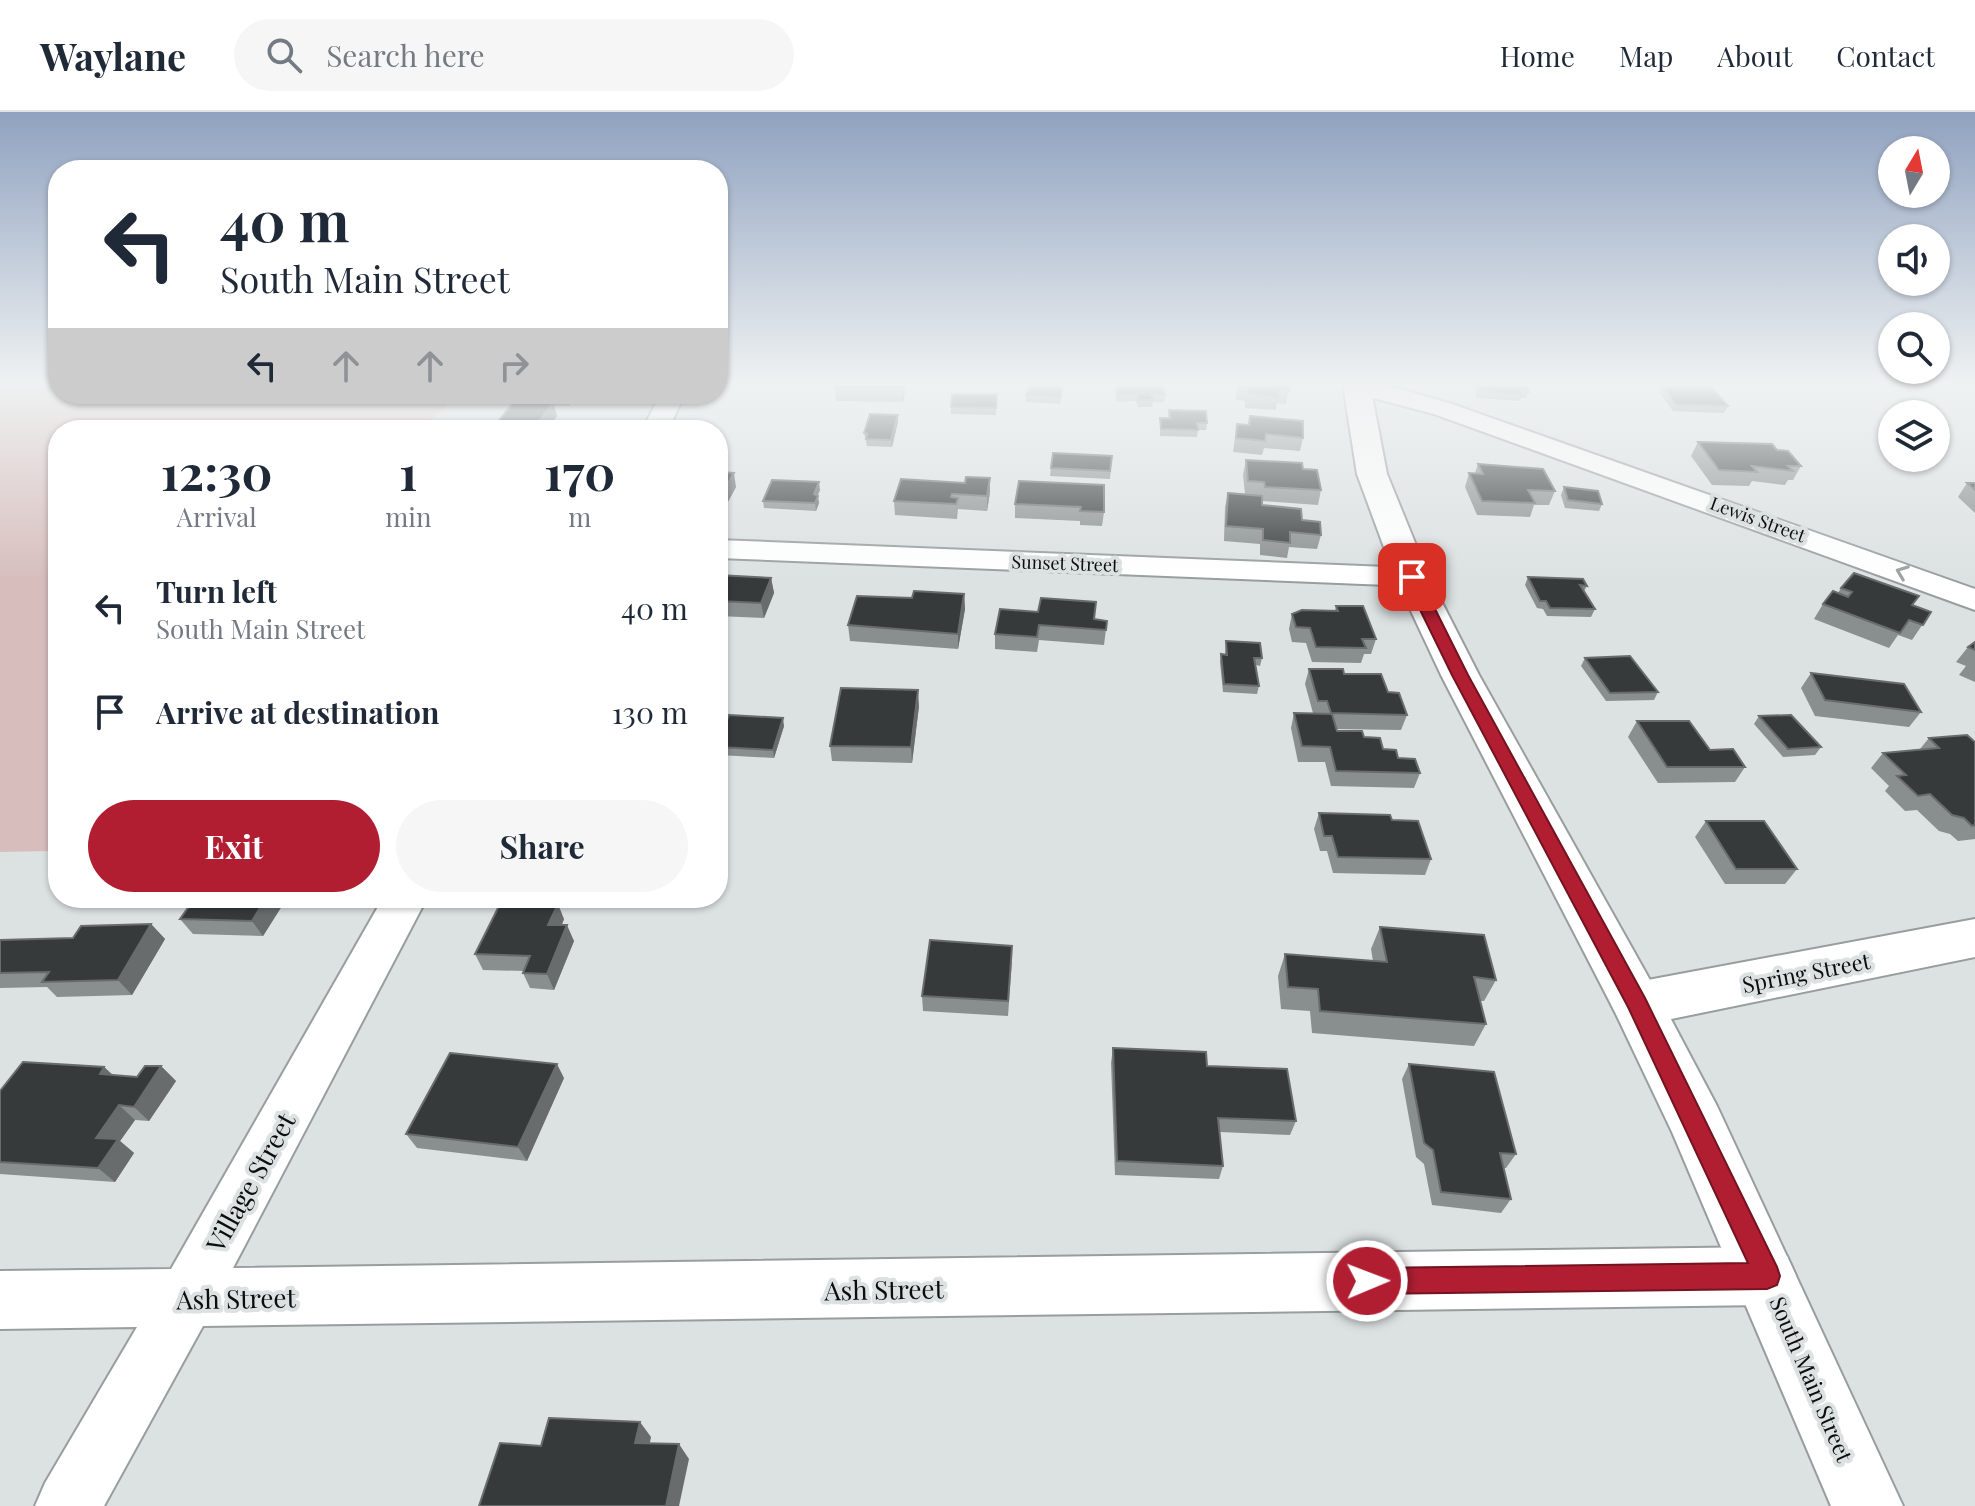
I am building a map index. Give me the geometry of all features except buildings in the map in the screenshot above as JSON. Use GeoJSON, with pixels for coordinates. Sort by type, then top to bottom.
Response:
{"type":"FeatureCollection","features":[{"type":"Feature","properties":{"kind":"main road","name":"South Main Street"},"geometry":{"type":"LineString","coordinates":[[1368,450],[1372,474],[1412,577],[1460,675],[1637,1004],[1767,1276],[1867,1506]]}},
{"type":"Feature","properties":{"kind":"main road","name":"Spring Street"},"geometry":{"type":"LineString","coordinates":[[1637,1004],[1975,938]]}},
{"type":"Feature","properties":{"kind":"street","name":"Lewis Street"},"geometry":{"type":"LineString","coordinates":[[1557,450],[1975,600]]}},
{"type":"Feature","properties":{"kind":"street","name":"Sunset Street"},"geometry":{"type":"LineString","coordinates":[[728,549],[1412,577]]}},
{"type":"Feature","properties":{"kind":"street","name":"Village Street"},"geometry":{"type":"LineString","coordinates":[[68,1506],[186,1299],[400,908]]}},
{"type":"Feature","properties":{"kind":"street","name":"Ash Street"},"geometry":{"type":"LineString","coordinates":[[0,1300],[1767,1276]]}},
{"type":"Feature","properties":{"kind":"shaded area"},"geometry":{"type":"Polygon","coordinates":[[[0,450],[48,450],[48,851],[0,852],[0,450]]]}},
{"type":"Feature","properties":{"kind":"route"},"geometry":{"type":"LineString","coordinates":[[1367,1281],[1767,1276],[1637,1004],[1460,675],[1412,577]]}}]}
